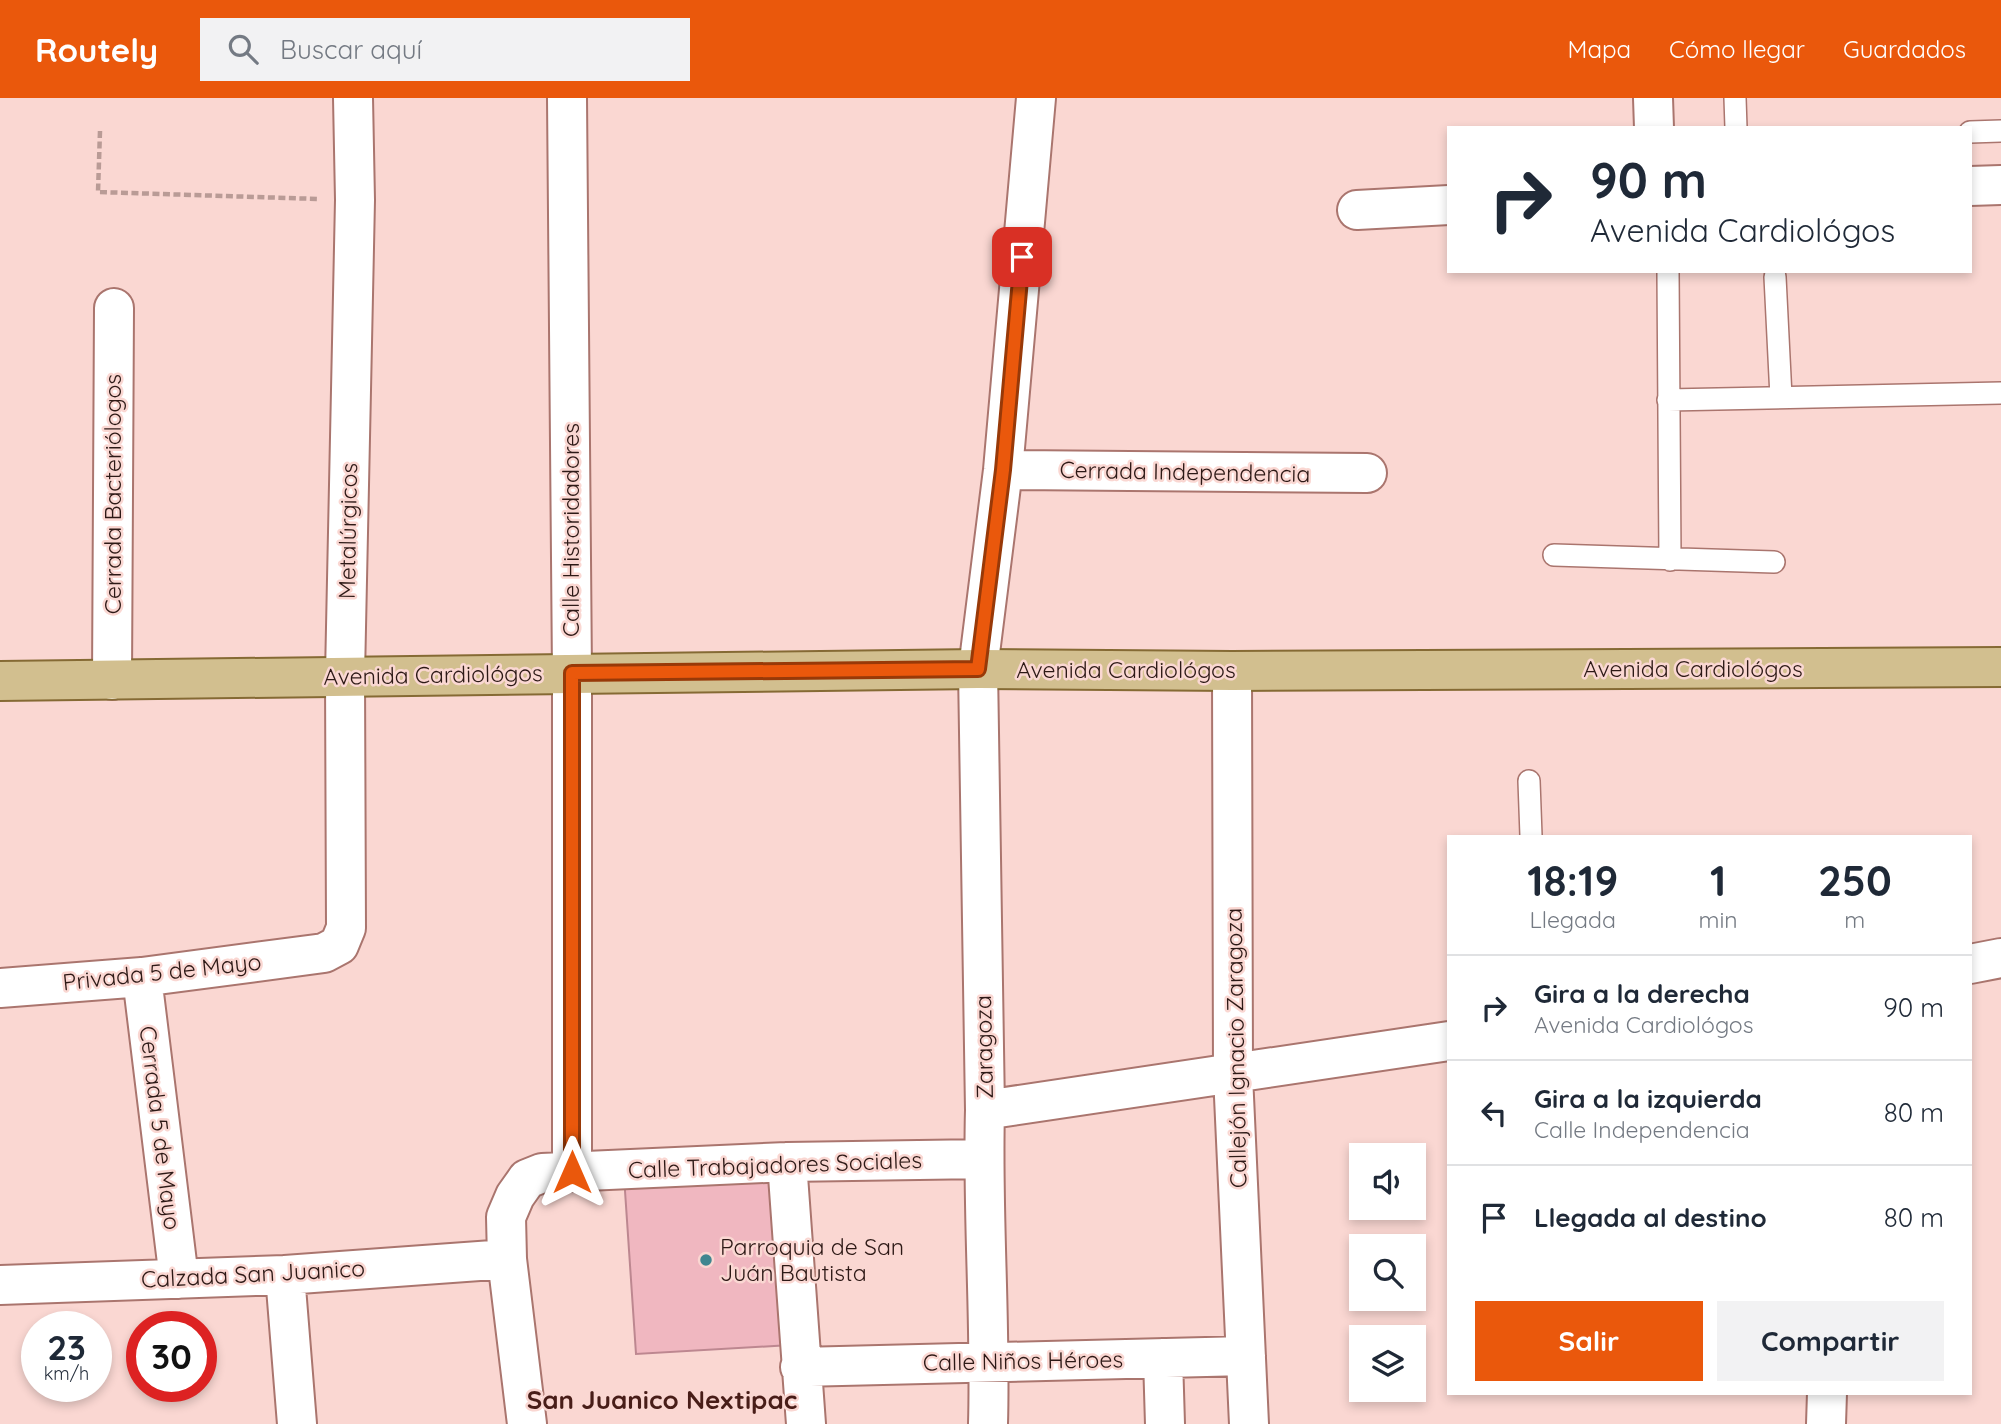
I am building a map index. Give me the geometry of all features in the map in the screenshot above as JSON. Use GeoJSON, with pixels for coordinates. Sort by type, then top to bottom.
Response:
{"type":"FeatureCollection","features":[{"type":"Feature","properties":{"kind":"main road","name":"Avenida Cardiológos"},"geometry":{"type":"LineString","coordinates":[[0,681],[978,669],[1232,671],[2001,667]]}},
{"type":"Feature","properties":{"kind":"street","name":"Metalúrgicos"},"geometry":{"type":"LineString","coordinates":[[324,953],[339,945],[346,928],[345,675],[355,200],[353,98]]}},
{"type":"Feature","properties":{"kind":"street","name":"Calle Historidadores"},"geometry":{"type":"LineString","coordinates":[[567,98],[572,673],[572,1172]]}},
{"type":"Feature","properties":{"kind":"street","name":"Zaragoza"},"geometry":{"type":"LineString","coordinates":[[988,1424],[990,1361],[984,1159],[978,669],[1003,470],[1036,98]]}},
{"type":"Feature","properties":{"kind":"street"},"geometry":{"type":"LineString","coordinates":[[1653,98],[1654,126]]}},
{"type":"Feature","properties":{"kind":"street"},"geometry":{"type":"LineString","coordinates":[[1972,186],[2001,185]]}},
{"type":"Feature","properties":{"kind":"street"},"geometry":{"type":"LineString","coordinates":[[1357,210],[1447,205]]}},
{"type":"Feature","properties":{"kind":"street","name":"Cerrada Bacteriólogos"},"geometry":{"type":"LineString","coordinates":[[112,680],[114,307]]}},
{"type":"Feature","properties":{"kind":"street","name":"Cerrada Independencia"},"geometry":{"type":"LineString","coordinates":[[1003,470],[1367,473]]}},
{"type":"Feature","properties":{"kind":"street","name":"Callejón Ignacio Zaragoza"},"geometry":{"type":"LineString","coordinates":[[1232,671],[1233,1075],[1249,1424]]}},
{"type":"Feature","properties":{"kind":"street","name":"Privada 5 de Mayo"},"geometry":{"type":"LineString","coordinates":[[0,988],[142,977],[324,953]]}},
{"type":"Feature","properties":{"kind":"street"},"geometry":{"type":"LineString","coordinates":[[1972,964],[2001,958]]}},
{"type":"Feature","properties":{"kind":"street","name":"Cerrada 5 de Mayo"},"geometry":{"type":"LineString","coordinates":[[142,977],[179,1279]]}},
{"type":"Feature","properties":{"kind":"street"},"geometry":{"type":"LineString","coordinates":[[985,1110],[1447,1041]]}},
{"type":"Feature","properties":{"kind":"street","name":"Calle Trabajadores Sociales"},"geometry":{"type":"LineString","coordinates":[[507,1259],[506,1217],[515,1195],[527,1179],[542,1173],[787,1162],[984,1159]]}},
{"type":"Feature","properties":{"kind":"street"},"geometry":{"type":"LineString","coordinates":[[787,1162],[806,1424]]}},
{"type":"Feature","properties":{"kind":"street"},"geometry":{"type":"LineString","coordinates":[[507,1259],[527,1424]]}},
{"type":"Feature","properties":{"kind":"street","name":"Calzada San Juanico"},"geometry":{"type":"LineString","coordinates":[[0,1285],[285,1275],[507,1259]]}},
{"type":"Feature","properties":{"kind":"street"},"geometry":{"type":"LineString","coordinates":[[285,1275],[296,1424]]}},
{"type":"Feature","properties":{"kind":"street","name":"Calle Niños Héroes"},"geometry":{"type":"LineString","coordinates":[[800,1367],[1246,1356]]}},
{"type":"Feature","properties":{"kind":"street"},"geometry":{"type":"LineString","coordinates":[[1163,1358],[1165,1424]]}},
{"type":"Feature","properties":{"kind":"street"},"geometry":{"type":"LineString","coordinates":[[1826,1424],[1827,1395]]}},
{"type":"Feature","properties":{"kind":"lane"},"geometry":{"type":"LineString","coordinates":[[1735,98],[1736,126]]}},
{"type":"Feature","properties":{"kind":"lane"},"geometry":{"type":"LineString","coordinates":[[1972,132],[2001,131]]}},
{"type":"Feature","properties":{"kind":"lane"},"geometry":{"type":"LineString","coordinates":[[1668,273],[1670,559]]}},
{"type":"Feature","properties":{"kind":"lane"},"geometry":{"type":"LineString","coordinates":[[1775,277],[1781,397]]}},
{"type":"Feature","properties":{"kind":"lane"},"geometry":{"type":"LineString","coordinates":[[1668,400],[2001,393]]}},
{"type":"Feature","properties":{"kind":"lane"},"geometry":{"type":"LineString","coordinates":[[1554,555],[1774,562]]}},
{"type":"Feature","properties":{"kind":"lane"},"geometry":{"type":"LineString","coordinates":[[1528,781],[1531,835]]}},
{"type":"Feature","properties":{"kind":"path"},"geometry":{"type":"LineString","coordinates":[[100,131],[98,192],[355,200]]}},
{"type":"Feature","properties":{"kind":"building","name":"Parroquia de San Juán Bautista"},"geometry":{"type":"Polygon","coordinates":[[[776,1172],[790,1345],[636,1354],[624,1176],[776,1172]]]}},
{"type":"Feature","properties":{"kind":"place","name":"Parroquia de San Juán Bautista"},"geometry":{"type":"Point","coordinates":[706,1260]}},
{"type":"Feature","properties":{"kind":"district","name":"San Juanico Nextipac"},"geometry":{"type":"Point","coordinates":[662,1400]}},
{"type":"Feature","properties":{"kind":"route"},"geometry":{"type":"LineString","coordinates":[[572,1172],[572,673],[978,669],[1003,470],[1022,257]]}}]}
